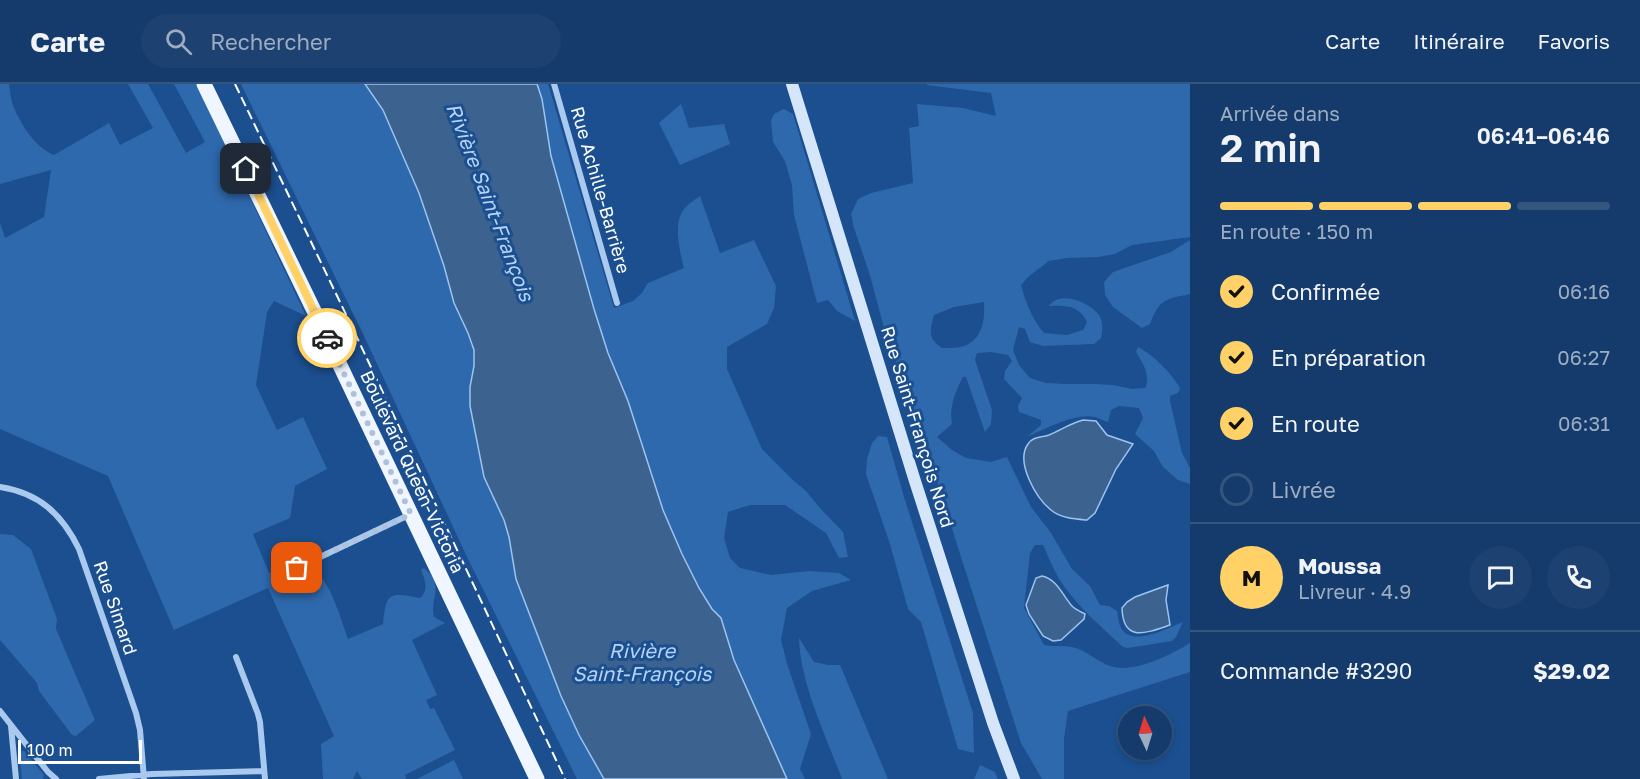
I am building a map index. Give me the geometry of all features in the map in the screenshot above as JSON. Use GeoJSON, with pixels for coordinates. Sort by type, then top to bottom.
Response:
{"type":"FeatureCollection","features":[{"type":"Feature","properties":{"kind":"main road","name":"Boulevard Queen-Victoria"},"geometry":{"type":"LineString","coordinates":[[204,84],[537,779]]}},
{"type":"Feature","properties":{"kind":"street","name":"Rue Achille-Barrière"},"geometry":{"type":"LineString","coordinates":[[554,84],[617,303]]}},
{"type":"Feature","properties":{"kind":"street","name":"Rue Saint-François Nord"},"geometry":{"type":"LineString","coordinates":[[792,84],[914,478],[993,723],[1014,779]]}},
{"type":"Feature","properties":{"kind":"street","name":"Rue Simard"},"geometry":{"type":"LineString","coordinates":[[0,487],[12,489],[44,503],[70,531],[79,549],[136,713],[140,730],[144,777]]}},
{"type":"Feature","properties":{"kind":"street"},"geometry":{"type":"LineString","coordinates":[[297,568],[411,514]]}},
{"type":"Feature","properties":{"kind":"street"},"geometry":{"type":"LineString","coordinates":[[236,657],[258,714],[265,779]]}},
{"type":"Feature","properties":{"kind":"street"},"geometry":{"type":"LineString","coordinates":[[0,711],[56,779]]}},
{"type":"Feature","properties":{"kind":"street"},"geometry":{"type":"LineString","coordinates":[[11,725],[16,779]]}},
{"type":"Feature","properties":{"kind":"street"},"geometry":{"type":"LineString","coordinates":[[99,779],[264,771]]}},
{"type":"Feature","properties":{"kind":"shaded area"},"geometry":{"type":"Polygon","coordinates":[[[0,84],[9,84],[11,99],[21,122],[41,147],[54,155],[109,123],[120,145],[153,128],[128,84],[148,84],[186,153],[205,142],[174,84],[196,84],[306,316],[274,301],[267,312],[256,385],[277,430],[303,417],[327,469],[295,486],[290,518],[253,534],[269,573],[302,568],[309,569],[324,580],[340,614],[348,639],[383,624],[386,606],[391,597],[402,595],[420,598],[425,592],[425,581],[421,570],[424,568],[431,575],[436,587],[434,617],[445,623],[412,640],[437,695],[426,700],[430,709],[434,708],[455,750],[405,775],[406,779],[362,779],[357,771],[353,779],[323,779],[321,744],[334,736],[268,588],[174,630],[108,476],[0,429],[0,223],[5,238],[44,217],[51,170],[0,184],[0,84]]]}},
{"type":"Feature","properties":{"kind":"shaded area"},"geometry":{"type":"Polygon","coordinates":[[[241,84],[365,84],[383,110],[419,193],[454,303],[474,350],[470,387],[484,477],[504,520],[516,579],[561,696],[579,735],[604,779],[577,779],[468,559],[364,336],[241,84]]]}},
{"type":"Feature","properties":{"kind":"shaded area"},"geometry":{"type":"Polygon","coordinates":[[[537,84],[548,84],[614,308],[633,301],[648,283],[684,268],[678,237],[679,221],[685,208],[700,196],[720,253],[754,240],[776,286],[774,308],[767,324],[727,347],[727,369],[762,449],[805,490],[843,532],[848,557],[839,558],[826,533],[785,505],[750,505],[728,512],[724,538],[730,558],[740,568],[771,575],[809,571],[839,573],[851,580],[812,591],[787,608],[781,640],[811,734],[800,769],[805,779],[787,779],[734,660],[721,618],[712,609],[699,588],[663,510],[628,401],[608,353],[594,309],[551,156],[542,99],[537,84]]]}},
{"type":"Feature","properties":{"kind":"shaded area"},"geometry":{"type":"Polygon","coordinates":[[[1190,84],[1190,237],[1132,245],[1115,254],[1098,257],[1049,261],[1021,285],[1030,310],[1040,328],[1044,333],[1067,335],[1083,330],[1087,322],[1076,309],[1066,306],[1049,306],[1055,300],[1067,298],[1085,304],[1099,315],[1102,326],[1101,338],[1094,344],[1043,346],[1030,342],[1025,329],[1019,327],[1013,350],[1019,365],[1030,378],[1046,383],[1113,385],[1132,389],[1145,388],[1147,383],[1145,370],[1136,352],[1138,347],[1150,355],[1167,370],[1180,388],[1178,393],[1170,396],[1170,401],[1182,453],[1190,468],[1190,484],[1178,480],[1163,467],[1154,451],[1135,434],[1143,418],[1139,408],[1119,406],[1111,410],[1108,422],[1095,417],[1078,417],[1060,422],[1027,437],[1041,425],[1041,420],[1019,412],[1018,406],[1022,398],[1004,379],[1005,371],[1012,361],[1008,355],[991,352],[977,353],[975,360],[992,410],[991,424],[985,432],[966,377],[963,377],[953,400],[952,424],[937,437],[966,458],[991,462],[1007,457],[1031,507],[1051,533],[1072,569],[1090,586],[1100,605],[1109,606],[1117,611],[1120,626],[1125,633],[1132,636],[1150,635],[1183,622],[1172,641],[1123,647],[1073,598],[1057,575],[1043,545],[1035,545],[1030,553],[1024,608],[1044,645],[1069,646],[1105,664],[1119,668],[1152,662],[1190,643],[1190,672],[1068,711],[1064,738],[1064,779],[1042,779],[1021,743],[920,426],[886,335],[851,214],[858,199],[871,193],[913,183],[909,128],[919,126],[917,104],[963,108],[996,116],[991,93],[927,85],[1190,84]],[[984,302],[954,307],[934,315],[931,334],[934,341],[942,348],[961,347],[972,342],[982,327],[984,302]]]}},
{"type":"Feature","properties":{"kind":"shaded area"},"geometry":{"type":"Polygon","coordinates":[[[681,104],[689,128],[724,124],[730,144],[680,165],[659,123],[681,104]]]}},
{"type":"Feature","properties":{"kind":"shaded area"},"geometry":{"type":"Polygon","coordinates":[[[784,109],[793,114],[855,321],[837,311],[828,300],[817,303],[794,215],[792,185],[785,161],[773,142],[771,120],[774,114],[784,109]]]}},
{"type":"Feature","properties":{"kind":"shaded area"},"geometry":{"type":"Polygon","coordinates":[[[1190,240],[1190,294],[1164,302],[1157,309],[1150,324],[1142,328],[1113,307],[1105,295],[1104,282],[1113,272],[1171,252],[1190,240]]]}},
{"type":"Feature","properties":{"kind":"shaded area"},"geometry":{"type":"Polygon","coordinates":[[[878,436],[887,437],[973,713],[974,753],[958,749],[921,622],[908,609],[890,544],[866,474],[867,459],[872,443],[878,436]]]}},
{"type":"Feature","properties":{"kind":"shaded area"},"geometry":{"type":"Polygon","coordinates":[[[0,534],[13,535],[31,549],[57,619],[56,629],[95,720],[76,736],[72,735],[39,691],[37,683],[0,640],[0,534]]]}},
{"type":"Feature","properties":{"kind":"shaded area"},"geometry":{"type":"Polygon","coordinates":[[[799,638],[814,662],[840,665],[888,779],[842,779],[809,691],[800,655],[799,638]]]}},
{"type":"Feature","properties":{"kind":"shaded area"},"geometry":{"type":"Polygon","coordinates":[[[20,751],[24,751],[44,775],[43,779],[22,779],[20,751]]]}},
{"type":"Feature","properties":{"kind":"shaded area"},"geometry":{"type":"Polygon","coordinates":[[[454,760],[463,779],[417,779],[454,760]]]}},
{"type":"Feature","properties":{"kind":"shaded area"},"geometry":{"type":"Polygon","coordinates":[[[980,765],[995,772],[998,779],[974,779],[980,765]]]}},
{"type":"Feature","properties":{"kind":"water","name":"Rivière Saint-François"},"geometry":{"type":"Polygon","coordinates":[[[365,84],[537,84],[542,99],[551,156],[594,309],[608,353],[628,401],[663,510],[699,588],[712,609],[721,618],[734,660],[787,779],[604,779],[579,735],[561,696],[516,579],[504,520],[484,477],[470,406],[474,350],[454,303],[419,193],[383,110],[365,84]]]}},
{"type":"Feature","properties":{"kind":"water"},"geometry":{"type":"Polygon","coordinates":[[[1083,420],[1096,421],[1107,435],[1133,444],[1116,469],[1095,513],[1087,520],[1073,519],[1051,510],[1034,489],[1024,460],[1028,444],[1032,440],[1083,420]]]}},
{"type":"Feature","properties":{"kind":"water"},"geometry":{"type":"Polygon","coordinates":[[[1042,576],[1052,581],[1072,606],[1085,614],[1084,619],[1061,640],[1053,641],[1043,636],[1026,605],[1036,578],[1042,576]]]}},
{"type":"Feature","properties":{"kind":"water"},"geometry":{"type":"Polygon","coordinates":[[[1168,585],[1166,600],[1170,625],[1153,631],[1137,633],[1131,631],[1123,619],[1122,608],[1135,597],[1168,585]]]}},
{"type":"Feature","properties":{"kind":"railway"},"geometry":{"type":"LineString","coordinates":[[235,84],[565,779]]}},
{"type":"Feature","properties":{"kind":"way so far"},"geometry":{"type":"LineString","coordinates":[[297,568],[411,514],[327,338]]}},
{"type":"Feature","properties":{"kind":"route"},"geometry":{"type":"LineString","coordinates":[[246,169],[327,338]]}}]}
